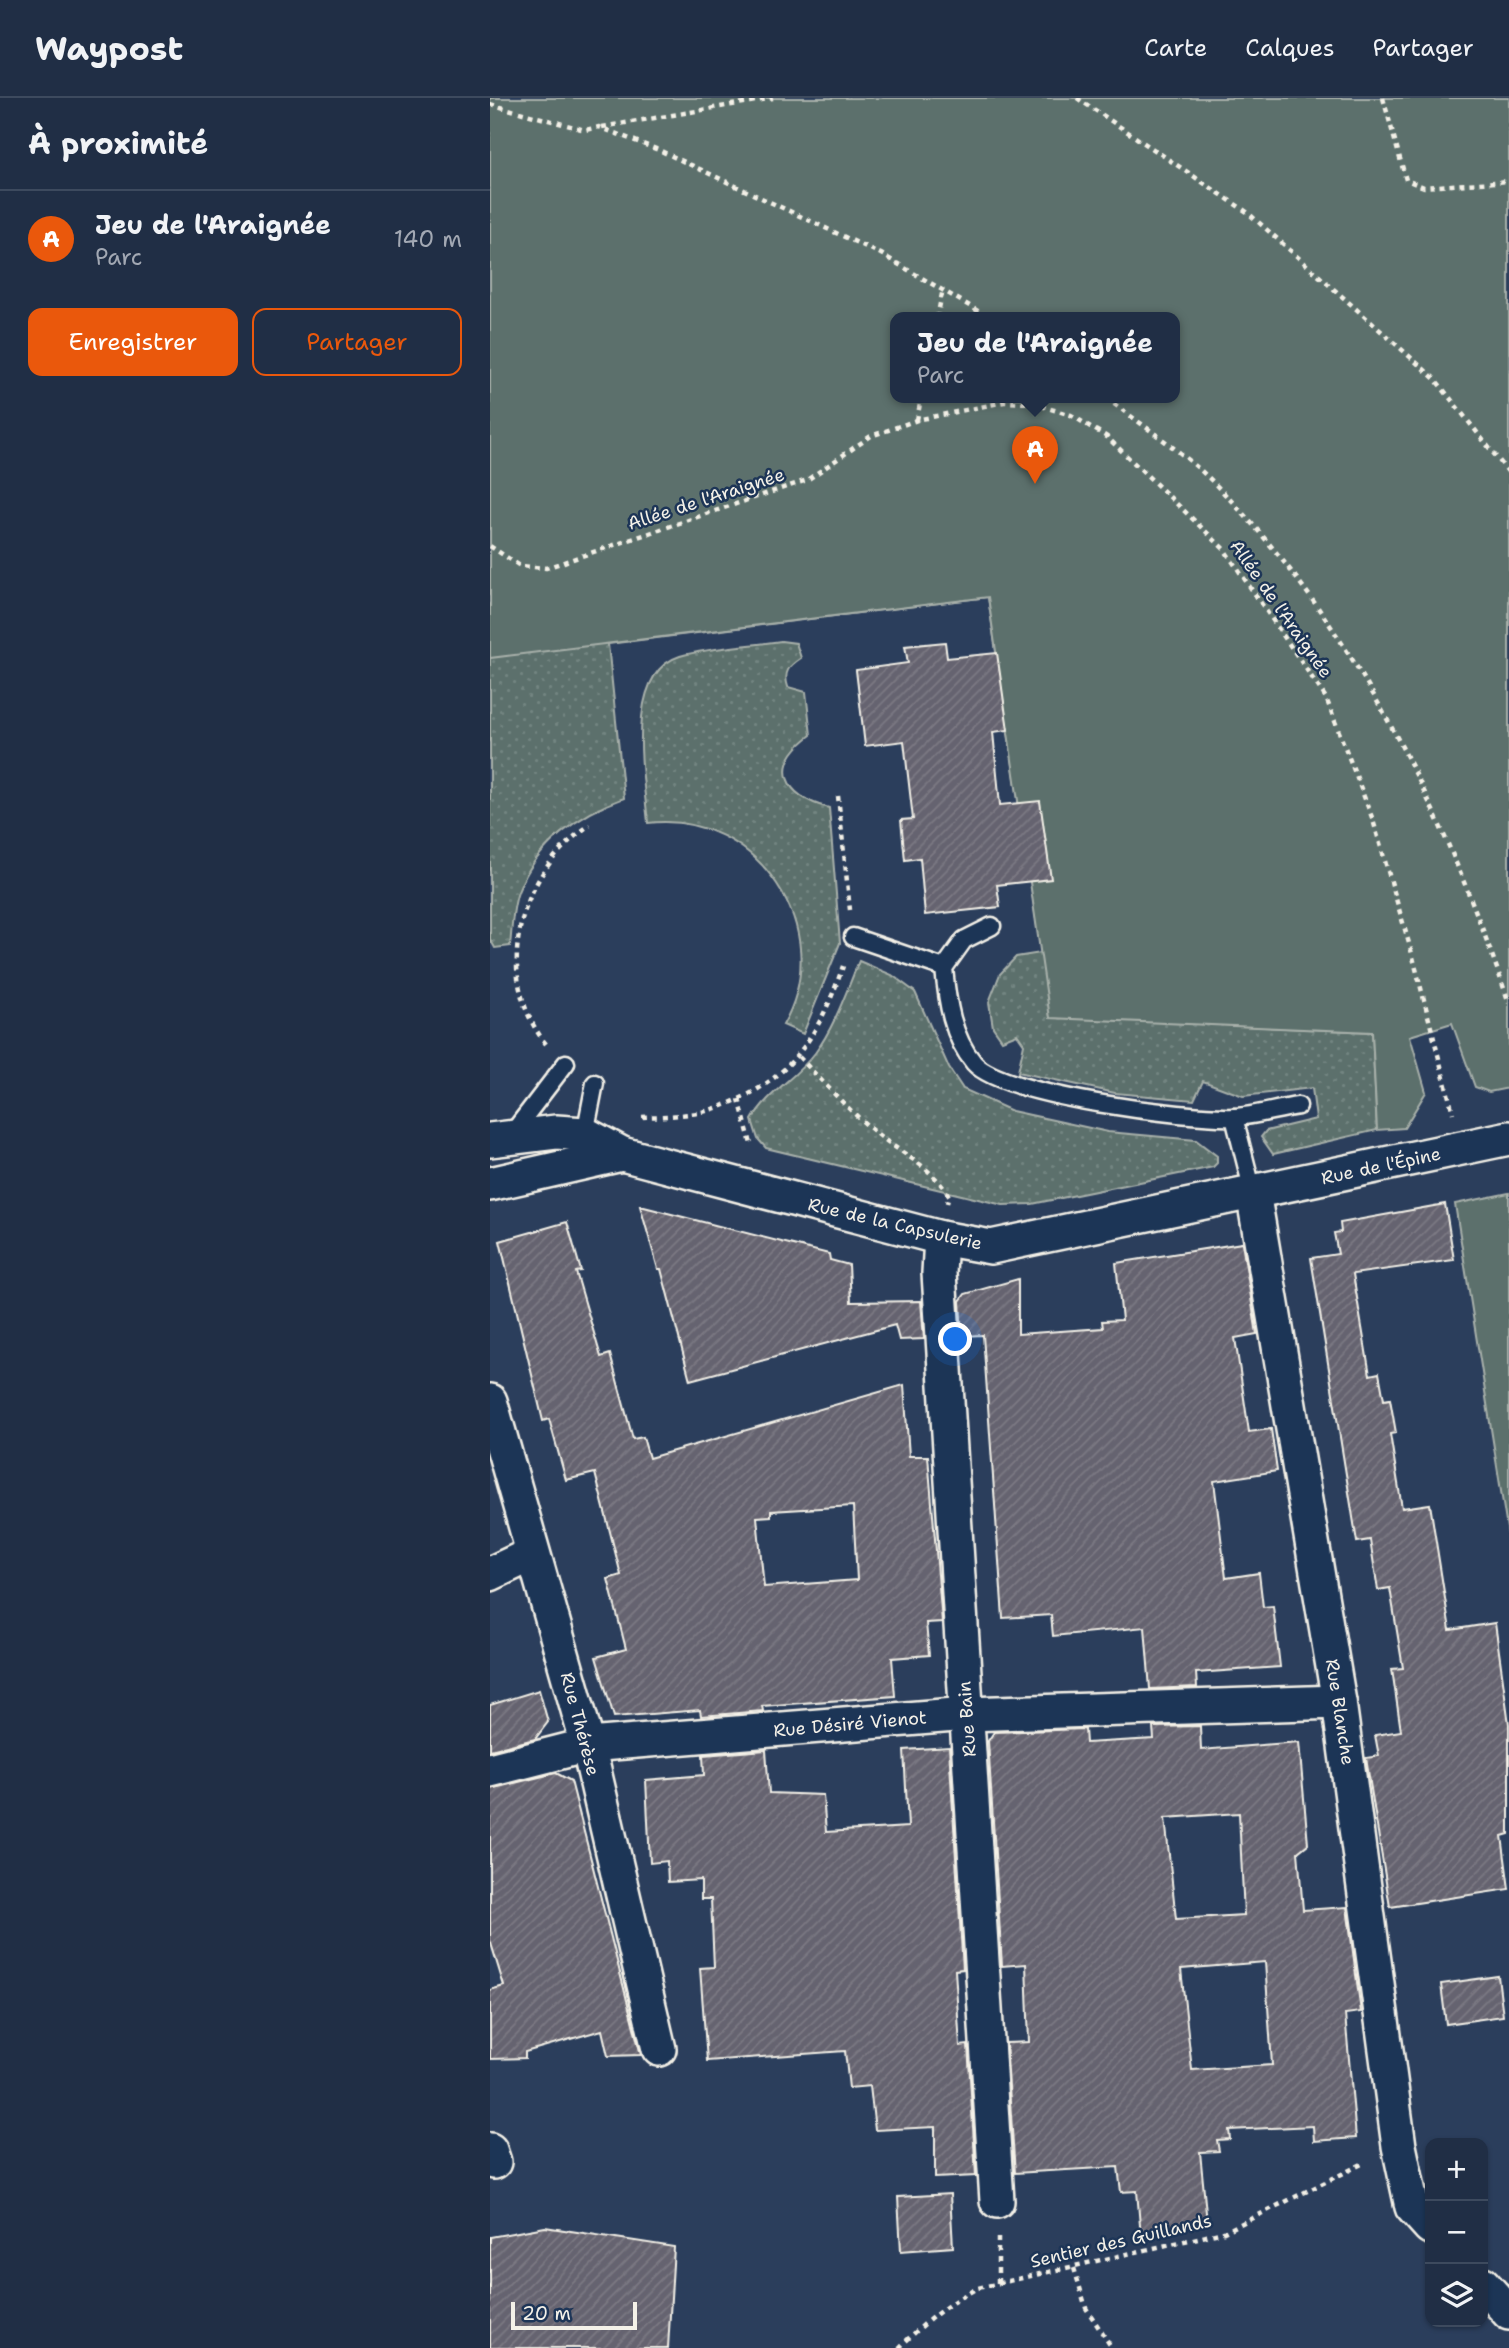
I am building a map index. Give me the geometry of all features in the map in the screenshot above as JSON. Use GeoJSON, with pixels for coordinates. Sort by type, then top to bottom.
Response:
{"type":"FeatureCollection","features":[{"type":"Feature","properties":{"kind":"street","name":"Rue de la Capsulerie"},"geometry":{"type":"LineString","coordinates":[[500,1138],[556,1132],[585,1134],[622,1154],[941,1238],[991,1247],[1253,1192]]}},
{"type":"Feature","properties":{"kind":"street","name":"Rue de l'Épine"},"geometry":{"type":"LineString","coordinates":[[1253,1192],[1509,1138]]}},
{"type":"Feature","properties":{"kind":"street","name":"Rue de la Capsulerie"},"geometry":{"type":"LineString","coordinates":[[490,1184],[622,1154]]}},
{"type":"Feature","properties":{"kind":"street","name":"Rue Blanche"},"geometry":{"type":"LineString","coordinates":[[1253,1192],[1339,1702],[1399,2146],[1412,2207],[1425,2221]]}},
{"type":"Feature","properties":{"kind":"street","name":"Rue Bain"},"geometry":{"type":"LineString","coordinates":[[941,1238],[939,1273],[997,2201]]}},
{"type":"Feature","properties":{"kind":"street","name":"Rue Thérèse"},"geometry":{"type":"LineString","coordinates":[[490,1401],[588,1745],[659,2049]]}},
{"type":"Feature","properties":{"kind":"street"},"geometry":{"type":"LineString","coordinates":[[490,1574],[532,1554]]}},
{"type":"Feature","properties":{"kind":"street","name":"Rue Désiré Vienot"},"geometry":{"type":"LineString","coordinates":[[490,1770],[588,1745],[967,1714],[1339,1702]]}},
{"type":"Feature","properties":{"kind":"street"},"geometry":{"type":"LineString","coordinates":[[1488,2290],[1509,2313]]}},
{"type":"Feature","properties":{"kind":"lane"},"geometry":{"type":"LineString","coordinates":[[992,926],[964,940],[944,968],[946,997],[958,1038],[976,1065],[999,1080],[1110,1105],[1234,1117],[1298,1106]]}},
{"type":"Feature","properties":{"kind":"lane"},"geometry":{"type":"LineString","coordinates":[[853,937],[944,968]]}},
{"type":"Feature","properties":{"kind":"lane"},"geometry":{"type":"LineString","coordinates":[[500,1138],[566,1063]]}},
{"type":"Feature","properties":{"kind":"lane"},"geometry":{"type":"LineString","coordinates":[[585,1134],[595,1083]]}},
{"type":"Feature","properties":{"kind":"lane"},"geometry":{"type":"LineString","coordinates":[[1234,1117],[1253,1192]]}},
{"type":"Feature","properties":{"kind":"path"},"geometry":{"type":"LineString","coordinates":[[490,104],[585,130],[773,98]]}},
{"type":"Feature","properties":{"kind":"path"},"geometry":{"type":"LineString","coordinates":[[1077,98],[1247,212],[1435,379],[1509,473]]}},
{"type":"Feature","properties":{"kind":"path"},"geometry":{"type":"LineString","coordinates":[[1383,98],[1406,180],[1424,187],[1509,181]]}},
{"type":"Feature","properties":{"kind":"path"},"geometry":{"type":"LineString","coordinates":[[599,127],[662,151],[857,242],[980,312]]}},
{"type":"Feature","properties":{"kind":"path"},"geometry":{"type":"LineString","coordinates":[[938,312],[943,289]]}},
{"type":"Feature","properties":{"kind":"path"},"geometry":{"type":"LineString","coordinates":[[916,420],[920,403]]}},
{"type":"Feature","properties":{"kind":"path","name":"Allée de l'Araignée"},"geometry":{"type":"LineString","coordinates":[[490,547],[520,566],[546,568],[807,480],[872,436],[916,420],[999,403]]}},
{"type":"Feature","properties":{"kind":"path","name":"Allée de l'Araignée"},"geometry":{"type":"LineString","coordinates":[[1031,403],[1071,415],[1107,437],[1224,549],[1326,698],[1373,820],[1463,1149]]}},
{"type":"Feature","properties":{"kind":"path"},"geometry":{"type":"LineString","coordinates":[[1112,403],[1214,483],[1288,566],[1341,639],[1385,716],[1448,839],[1509,1003]]}},
{"type":"Feature","properties":{"kind":"path"},"geometry":{"type":"LineString","coordinates":[[687,1114],[705,1111],[739,1099],[765,1086],[799,1057],[812,1038],[830,1000],[853,937],[838,796]]}},
{"type":"Feature","properties":{"kind":"path"},"geometry":{"type":"LineString","coordinates":[[547,1046],[532,1023],[523,997],[517,947],[522,917],[527,897],[546,865],[571,837],[590,825]]}},
{"type":"Feature","properties":{"kind":"path"},"geometry":{"type":"LineString","coordinates":[[799,1057],[880,1136],[927,1168],[941,1183],[949,1196],[941,1238]]}},
{"type":"Feature","properties":{"kind":"path"},"geometry":{"type":"LineString","coordinates":[[739,1099],[751,1144]]}},
{"type":"Feature","properties":{"kind":"path","name":"Sentier des Guillands"},"geometry":{"type":"LineString","coordinates":[[899,2348],[958,2297],[998,2283],[1224,2232],[1399,2146]]}},
{"type":"Feature","properties":{"kind":"path"},"geometry":{"type":"LineString","coordinates":[[1074,2268],[1086,2308],[1112,2348]]}},
{"type":"Feature","properties":{"kind":"green space"},"geometry":{"type":"Polygon","coordinates":[[[490,98],[1509,98],[1509,1088],[1489,1092],[1475,1087],[1452,1023],[1410,1036],[1426,1092],[1404,1128],[1377,1130],[1372,1032],[1050,1018],[988,597],[490,658],[490,98]]]}},
{"type":"Feature","properties":{"kind":"green space"},"geometry":{"type":"Polygon","coordinates":[[[995,539],[1050,1017],[1372,1032],[1377,1130],[1273,1154],[1261,1137],[1266,1131],[1316,1119],[1312,1088],[1243,1096],[1203,1081],[1194,1100],[1115,1093],[1018,1072],[1024,1044],[1017,1034],[1002,1040],[993,1027],[989,1002],[1000,974],[1016,957],[1041,953],[988,597],[608,644],[624,798],[575,822],[548,846],[526,875],[518,892],[510,946],[495,948],[490,939],[490,556],[995,539]]]}},
{"type":"Feature","properties":{"kind":"green space"},"geometry":{"type":"Polygon","coordinates":[[[781,641],[796,643],[801,658],[788,670],[786,677],[788,687],[806,692],[811,735],[790,758],[786,769],[787,779],[801,796],[829,808],[840,943],[803,1034],[783,1025],[797,989],[800,952],[793,916],[777,884],[753,856],[722,836],[687,824],[648,823],[641,755],[644,705],[650,683],[662,666],[692,653],[781,641]]]}},
{"type":"Feature","properties":{"kind":"green space"},"geometry":{"type":"Polygon","coordinates":[[[859,961],[892,975],[915,992],[949,1068],[963,1089],[1012,1111],[1108,1132],[1196,1140],[1217,1156],[1217,1163],[1213,1167],[1032,1204],[1003,1205],[766,1148],[758,1139],[752,1120],[758,1110],[807,1062],[822,1043],[840,1009],[859,961]]]}},
{"type":"Feature","properties":{"kind":"green space"},"geometry":{"type":"Polygon","coordinates":[[[1509,1193],[1509,1541],[1455,1204],[1509,1193]]]}},
{"type":"Feature","properties":{"kind":"building"},"geometry":{"type":"Polygon","coordinates":[[[945,642],[947,658],[997,653],[1008,730],[993,732],[1000,805],[1040,801],[1051,879],[997,885],[1000,907],[925,915],[920,858],[905,860],[901,820],[913,819],[904,741],[865,746],[856,670],[908,663],[905,646],[945,642]]]}},
{"type":"Feature","properties":{"kind":"building"},"geometry":{"type":"Polygon","coordinates":[[[1445,1204],[1454,1260],[1353,1274],[1370,1375],[1379,1373],[1384,1400],[1390,1399],[1396,1433],[1390,1434],[1402,1508],[1430,1504],[1450,1630],[1495,1623],[1509,1724],[1509,1834],[1502,1836],[1509,1889],[1390,1907],[1366,1758],[1379,1756],[1375,1735],[1401,1731],[1392,1669],[1403,1668],[1390,1588],[1378,1590],[1370,1540],[1357,1542],[1311,1258],[1338,1254],[1334,1233],[1341,1232],[1340,1223],[1445,1204]]]}},
{"type":"Feature","properties":{"kind":"building"},"geometry":{"type":"Polygon","coordinates":[[[640,1206],[829,1254],[830,1260],[849,1265],[851,1302],[921,1301],[924,1339],[899,1340],[895,1325],[690,1380],[661,1269],[658,1269],[640,1206]]]}},
{"type":"Feature","properties":{"kind":"building"},"geometry":{"type":"Polygon","coordinates":[[[567,1222],[581,1271],[576,1272],[601,1357],[610,1354],[633,1439],[643,1437],[649,1458],[904,1385],[909,1456],[928,1456],[942,1622],[926,1623],[929,1655],[892,1658],[895,1696],[762,1706],[763,1711],[701,1716],[700,1710],[614,1717],[596,1657],[626,1649],[608,1579],[621,1575],[595,1473],[566,1480],[549,1419],[543,1421],[500,1241],[567,1222]],[[853,1506],[771,1511],[771,1516],[757,1517],[764,1587],[857,1580],[853,1506]]]}},
{"type":"Feature","properties":{"kind":"building"},"geometry":{"type":"Polygon","coordinates":[[[1242,1243],[1257,1334],[1235,1338],[1249,1432],[1271,1429],[1277,1471],[1214,1481],[1226,1578],[1259,1573],[1263,1607],[1273,1606],[1280,1667],[1196,1673],[1197,1687],[1150,1689],[1145,1627],[1053,1636],[1051,1615],[1003,1618],[983,1335],[962,1336],[960,1301],[965,1294],[1018,1279],[1018,1334],[1103,1328],[1102,1321],[1122,1320],[1116,1263],[1242,1243]]]}},
{"type":"Feature","properties":{"kind":"building"},"geometry":{"type":"Polygon","coordinates":[[[539,1690],[548,1722],[535,1739],[490,1750],[490,1705],[539,1690]]]}},
{"type":"Feature","properties":{"kind":"building"},"geometry":{"type":"Polygon","coordinates":[[[1200,1726],[1201,1750],[1299,1742],[1308,1844],[1298,1852],[1303,1910],[1347,1907],[1361,2012],[1345,2014],[1356,2138],[1314,2141],[1313,2126],[1229,2130],[1230,2139],[1217,2140],[1219,2151],[1200,2152],[1207,2223],[1141,2237],[1137,2191],[1121,2192],[1118,2167],[1015,2173],[1006,2043],[1029,2042],[1026,1964],[1002,1966],[988,1741],[994,1732],[1085,1729],[1086,1743],[1154,1739],[1153,1727],[1200,1726]],[[1239,1813],[1165,1818],[1176,1919],[1244,1915],[1239,1813]],[[1265,1962],[1181,1969],[1192,2070],[1272,2065],[1265,1962]]]}},
{"type":"Feature","properties":{"kind":"building"},"geometry":{"type":"Polygon","coordinates":[[[949,1747],[963,1969],[955,1970],[960,2046],[968,2045],[976,2176],[935,2178],[935,2127],[875,2130],[870,2086],[849,2088],[845,2051],[707,2061],[700,1968],[714,1967],[711,1899],[701,1899],[701,1880],[668,1882],[667,1861],[650,1863],[646,1780],[704,1775],[703,1755],[766,1750],[769,1793],[823,1795],[826,1832],[908,1827],[904,1750],[949,1747]]]}},
{"type":"Feature","properties":{"kind":"building"},"geometry":{"type":"Polygon","coordinates":[[[556,1773],[571,1781],[641,2055],[608,2056],[602,2030],[525,2052],[525,2058],[490,2059],[490,1990],[504,1986],[490,1940],[490,1789],[556,1773]]]}},
{"type":"Feature","properties":{"kind":"building"},"geometry":{"type":"Polygon","coordinates":[[[1498,1976],[1503,2016],[1446,2024],[1441,1984],[1498,1976]]]}},
{"type":"Feature","properties":{"kind":"building"},"geometry":{"type":"Polygon","coordinates":[[[950,2194],[953,2247],[901,2251],[898,2197],[950,2194]]]}},
{"type":"Feature","properties":{"kind":"building"},"geometry":{"type":"Polygon","coordinates":[[[545,2227],[674,2247],[668,2348],[490,2348],[490,2237],[545,2227]]]}},
{"type":"Feature","properties":{"kind":"place","name":"Jeu de l'Araignée"},"geometry":{"type":"Point","coordinates":[1035,484]}}]}
